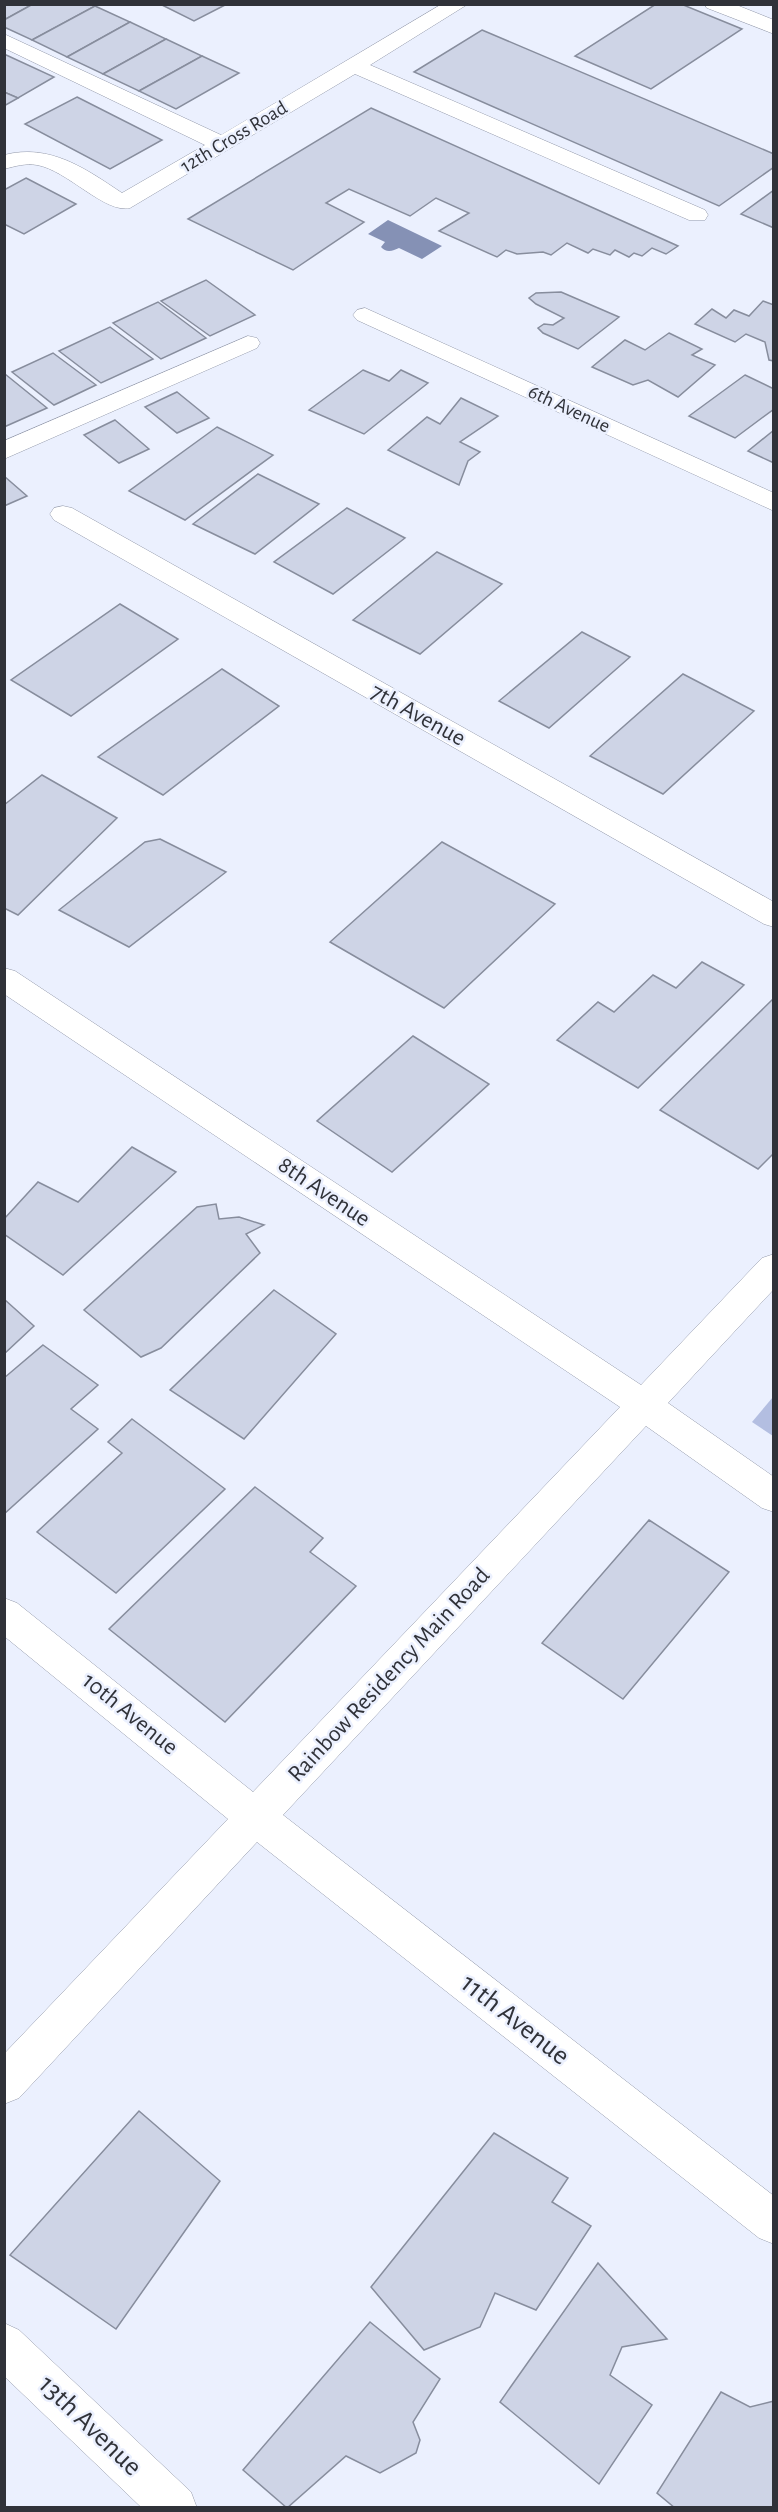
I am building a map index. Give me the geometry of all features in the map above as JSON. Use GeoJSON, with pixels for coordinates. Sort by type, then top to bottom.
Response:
{"type":"FeatureCollection","features":[{"type":"Feature","properties":{"kind":"street"},"geometry":{"type":"LineString","coordinates":[[714,4],[774,28]]}},
{"type":"Feature","properties":{"kind":"street","name":"12th Cross Road"},"geometry":{"type":"LineString","coordinates":[[4,162],[26,157],[60,164],[122,203],[355,66],[445,7]]}},
{"type":"Feature","properties":{"kind":"street"},"geometry":{"type":"LineString","coordinates":[[4,40],[221,144]]}},
{"type":"Feature","properties":{"kind":"street"},"geometry":{"type":"LineString","coordinates":[[355,66],[697,215]]}},
{"type":"Feature","properties":{"kind":"street","name":"6th Avenue"},"geometry":{"type":"LineString","coordinates":[[365,315],[774,503]]}},
{"type":"Feature","properties":{"kind":"street"},"geometry":{"type":"LineString","coordinates":[[4,451],[248,343]]}},
{"type":"Feature","properties":{"kind":"street","name":"7th Avenue"},"geometry":{"type":"LineString","coordinates":[[63,514],[774,916]]}},
{"type":"Feature","properties":{"kind":"street","name":"8th Avenue"},"geometry":{"type":"LineString","coordinates":[[4,979],[644,1404],[774,1497]]}},
{"type":"Feature","properties":{"kind":"street","name":"Rainbow Residency Main Road"},"geometry":{"type":"LineString","coordinates":[[4,2084],[774,1266]]}},
{"type":"Feature","properties":{"kind":"street","name":"10th Avenue"},"geometry":{"type":"LineString","coordinates":[[4,1614],[255,1817]]}},
{"type":"Feature","properties":{"kind":"street","name":"11th Avenue"},"geometry":{"type":"LineString","coordinates":[[255,1817],[774,2223]]}},
{"type":"Feature","properties":{"kind":"street","name":"13th Avenue"},"geometry":{"type":"LineString","coordinates":[[4,2345],[175,2508]]}},
{"type":"Feature","properties":{"kind":"shaded area"},"geometry":{"type":"Polygon","coordinates":[[[388,220],[442,246],[422,259],[399,248],[387,251],[381,247],[385,242],[368,234],[388,220]]]}},
{"type":"Feature","properties":{"kind":"shaded area"},"geometry":{"type":"Polygon","coordinates":[[[773,1397],[773,1436],[752,1422],[773,1397]]]}},
{"type":"Feature","properties":{"kind":"building"},"geometry":{"type":"Polygon","coordinates":[[[4,4],[33,4],[4,20],[4,4]]]}},
{"type":"Feature","properties":{"kind":"building"},"geometry":{"type":"Polygon","coordinates":[[[33,4],[91,4],[95,6],[32,40],[4,27],[4,20],[33,4]]]}},
{"type":"Feature","properties":{"kind":"building"},"geometry":{"type":"Polygon","coordinates":[[[160,4],[227,4],[194,21],[160,4]]]}},
{"type":"Feature","properties":{"kind":"building"},"geometry":{"type":"Polygon","coordinates":[[[656,4],[681,4],[742,29],[651,89],[575,56],[656,4]]]}},
{"type":"Feature","properties":{"kind":"building"},"geometry":{"type":"Polygon","coordinates":[[[95,6],[130,22],[67,57],[32,40],[95,6]]]}},
{"type":"Feature","properties":{"kind":"building"},"geometry":{"type":"Polygon","coordinates":[[[130,22],[166,39],[103,74],[67,57],[130,22]]]}},
{"type":"Feature","properties":{"kind":"building"},"geometry":{"type":"Polygon","coordinates":[[[482,30],[774,154],[774,167],[719,206],[414,72],[482,30]]]}},
{"type":"Feature","properties":{"kind":"building"},"geometry":{"type":"Polygon","coordinates":[[[166,39],[202,56],[139,91],[103,74],[166,39]]]}},
{"type":"Feature","properties":{"kind":"building"},"geometry":{"type":"Polygon","coordinates":[[[4,54],[54,77],[18,98],[4,92],[4,54]]]}},
{"type":"Feature","properties":{"kind":"building"},"geometry":{"type":"Polygon","coordinates":[[[202,56],[239,73],[176,109],[139,91],[202,56]]]}},
{"type":"Feature","properties":{"kind":"building"},"geometry":{"type":"Polygon","coordinates":[[[4,92],[18,98],[4,106],[4,92]]]}},
{"type":"Feature","properties":{"kind":"building"},"geometry":{"type":"Polygon","coordinates":[[[77,97],[162,140],[110,169],[25,124],[77,97]]]}},
{"type":"Feature","properties":{"kind":"building"},"geometry":{"type":"Polygon","coordinates":[[[371,108],[678,246],[666,254],[652,248],[642,256],[634,253],[629,257],[615,250],[610,255],[593,249],[588,253],[567,243],[551,255],[543,252],[517,254],[506,250],[497,257],[439,231],[469,213],[436,198],[410,216],[349,189],[326,203],[364,222],[293,270],[188,219],[371,108]]]}},
{"type":"Feature","properties":{"kind":"building"},"geometry":{"type":"Polygon","coordinates":[[[26,178],[76,204],[24,234],[4,224],[4,190],[26,178]]]}},
{"type":"Feature","properties":{"kind":"building"},"geometry":{"type":"Polygon","coordinates":[[[774,190],[774,228],[741,214],[774,190]]]}},
{"type":"Feature","properties":{"kind":"building"},"geometry":{"type":"Polygon","coordinates":[[[206,280],[255,315],[210,336],[161,301],[206,280]]]}},
{"type":"Feature","properties":{"kind":"building"},"geometry":{"type":"Polygon","coordinates":[[[561,292],[619,317],[578,349],[543,333],[538,328],[544,324],[553,325],[564,318],[529,298],[536,293],[561,292]]]}},
{"type":"Feature","properties":{"kind":"building"},"geometry":{"type":"Polygon","coordinates":[[[763,301],[774,305],[774,361],[769,360],[765,342],[746,334],[735,342],[695,324],[712,309],[726,318],[734,310],[749,316],[763,301]]]}},
{"type":"Feature","properties":{"kind":"building"},"geometry":{"type":"Polygon","coordinates":[[[158,302],[206,338],[161,359],[113,323],[158,302]]]}},
{"type":"Feature","properties":{"kind":"building"},"geometry":{"type":"Polygon","coordinates":[[[110,327],[153,359],[101,383],[59,351],[110,327]]]}},
{"type":"Feature","properties":{"kind":"building"},"geometry":{"type":"Polygon","coordinates":[[[669,333],[702,349],[692,355],[715,365],[678,397],[648,380],[633,385],[592,367],[625,340],[645,350],[669,333]]]}},
{"type":"Feature","properties":{"kind":"building"},"geometry":{"type":"Polygon","coordinates":[[[53,353],[96,385],[54,405],[12,372],[53,353]]]}},
{"type":"Feature","properties":{"kind":"building"},"geometry":{"type":"Polygon","coordinates":[[[363,370],[389,381],[401,370],[428,383],[364,434],[309,410],[363,370]]]}},
{"type":"Feature","properties":{"kind":"building"},"geometry":{"type":"Polygon","coordinates":[[[5,374],[47,408],[4,427],[5,374]]]}},
{"type":"Feature","properties":{"kind":"building"},"geometry":{"type":"Polygon","coordinates":[[[745,375],[774,389],[774,409],[735,438],[689,416],[745,375]]]}},
{"type":"Feature","properties":{"kind":"building"},"geometry":{"type":"Polygon","coordinates":[[[177,392],[209,418],[177,433],[145,407],[177,392]]]}},
{"type":"Feature","properties":{"kind":"building"},"geometry":{"type":"Polygon","coordinates":[[[461,398],[498,416],[460,442],[480,452],[468,461],[459,485],[388,450],[427,417],[440,424],[461,398]]]}},
{"type":"Feature","properties":{"kind":"building"},"geometry":{"type":"Polygon","coordinates":[[[115,420],[149,449],[119,463],[84,435],[115,420]]]}},
{"type":"Feature","properties":{"kind":"building"},"geometry":{"type":"Polygon","coordinates":[[[217,427],[273,455],[185,520],[129,491],[217,427]]]}},
{"type":"Feature","properties":{"kind":"building"},"geometry":{"type":"Polygon","coordinates":[[[774,430],[774,463],[748,451],[774,430]]]}},
{"type":"Feature","properties":{"kind":"building"},"geometry":{"type":"Polygon","coordinates":[[[258,474],[319,504],[255,554],[193,524],[258,474]]]}},
{"type":"Feature","properties":{"kind":"building"},"geometry":{"type":"Polygon","coordinates":[[[4,476],[27,496],[4,506],[4,476]]]}},
{"type":"Feature","properties":{"kind":"building"},"geometry":{"type":"Polygon","coordinates":[[[347,508],[405,538],[333,594],[274,562],[347,508]]]}},
{"type":"Feature","properties":{"kind":"building"},"geometry":{"type":"Polygon","coordinates":[[[437,552],[502,584],[420,654],[353,620],[437,552]]]}},
{"type":"Feature","properties":{"kind":"building"},"geometry":{"type":"Polygon","coordinates":[[[120,604],[178,639],[71,716],[11,680],[120,604]]]}},
{"type":"Feature","properties":{"kind":"building"},"geometry":{"type":"Polygon","coordinates":[[[582,632],[630,657],[549,728],[499,701],[582,632]]]}},
{"type":"Feature","properties":{"kind":"building"},"geometry":{"type":"Polygon","coordinates":[[[222,669],[279,706],[163,795],[98,757],[222,669]]]}},
{"type":"Feature","properties":{"kind":"building"},"geometry":{"type":"Polygon","coordinates":[[[683,674],[754,711],[663,794],[590,756],[683,674]]]}},
{"type":"Feature","properties":{"kind":"building"},"geometry":{"type":"Polygon","coordinates":[[[42,775],[117,818],[18,915],[4,908],[4,805],[42,775]]]}},
{"type":"Feature","properties":{"kind":"building"},"geometry":{"type":"Polygon","coordinates":[[[160,839],[226,872],[129,947],[59,910],[145,842],[160,839]]]}},
{"type":"Feature","properties":{"kind":"building"},"geometry":{"type":"Polygon","coordinates":[[[442,842],[555,904],[444,1008],[330,942],[442,842]]]}},
{"type":"Feature","properties":{"kind":"building"},"geometry":{"type":"Polygon","coordinates":[[[702,962],[744,985],[638,1088],[557,1040],[598,1002],[614,1012],[653,975],[676,988],[702,962]]]}},
{"type":"Feature","properties":{"kind":"building"},"geometry":{"type":"Polygon","coordinates":[[[774,998],[774,1153],[758,1169],[660,1110],[774,998]]]}},
{"type":"Feature","properties":{"kind":"building"},"geometry":{"type":"Polygon","coordinates":[[[413,1036],[489,1084],[392,1172],[317,1121],[413,1036]]]}},
{"type":"Feature","properties":{"kind":"building"},"geometry":{"type":"Polygon","coordinates":[[[132,1147],[176,1172],[63,1275],[4,1234],[4,1219],[38,1182],[78,1202],[132,1147]]]}},
{"type":"Feature","properties":{"kind":"building"},"geometry":{"type":"Polygon","coordinates":[[[216,1204],[219,1219],[239,1217],[264,1225],[246,1234],[260,1253],[161,1348],[141,1357],[84,1310],[197,1207],[216,1204]]]}},
{"type":"Feature","properties":{"kind":"building"},"geometry":{"type":"Polygon","coordinates":[[[274,1290],[336,1334],[244,1439],[170,1390],[274,1290]]]}},
{"type":"Feature","properties":{"kind":"building"},"geometry":{"type":"Polygon","coordinates":[[[4,1299],[34,1326],[4,1354],[4,1299]]]}},
{"type":"Feature","properties":{"kind":"building"},"geometry":{"type":"Polygon","coordinates":[[[43,1345],[98,1385],[71,1409],[98,1429],[4,1514],[4,1378],[43,1345]]]}},
{"type":"Feature","properties":{"kind":"building"},"geometry":{"type":"Polygon","coordinates":[[[132,1419],[225,1489],[116,1593],[37,1532],[122,1453],[108,1442],[132,1419]]]}},
{"type":"Feature","properties":{"kind":"building"},"geometry":{"type":"Polygon","coordinates":[[[255,1487],[323,1538],[310,1552],[356,1586],[225,1722],[109,1629],[255,1487]]]}},
{"type":"Feature","properties":{"kind":"building"},"geometry":{"type":"Polygon","coordinates":[[[649,1520],[729,1572],[623,1699],[542,1643],[649,1520]]]}},
{"type":"Feature","properties":{"kind":"building"},"geometry":{"type":"Polygon","coordinates":[[[139,2111],[220,2181],[116,2329],[10,2255],[139,2111]]]}},
{"type":"Feature","properties":{"kind":"building"},"geometry":{"type":"Polygon","coordinates":[[[494,2133],[568,2178],[552,2202],[591,2226],[536,2310],[495,2293],[480,2327],[424,2350],[371,2287],[494,2133]]]}},
{"type":"Feature","properties":{"kind":"building"},"geometry":{"type":"Polygon","coordinates":[[[598,2263],[667,2339],[622,2347],[610,2375],[652,2405],[599,2484],[500,2402],[598,2263]]]}},
{"type":"Feature","properties":{"kind":"building"},"geometry":{"type":"Polygon","coordinates":[[[370,2322],[440,2379],[413,2422],[420,2440],[416,2453],[380,2473],[346,2456],[287,2508],[243,2470],[370,2322]]]}},
{"type":"Feature","properties":{"kind":"building"},"geometry":{"type":"Polygon","coordinates":[[[721,2392],[750,2407],[774,2401],[774,2508],[675,2508],[657,2493],[721,2392]]]}}]}
